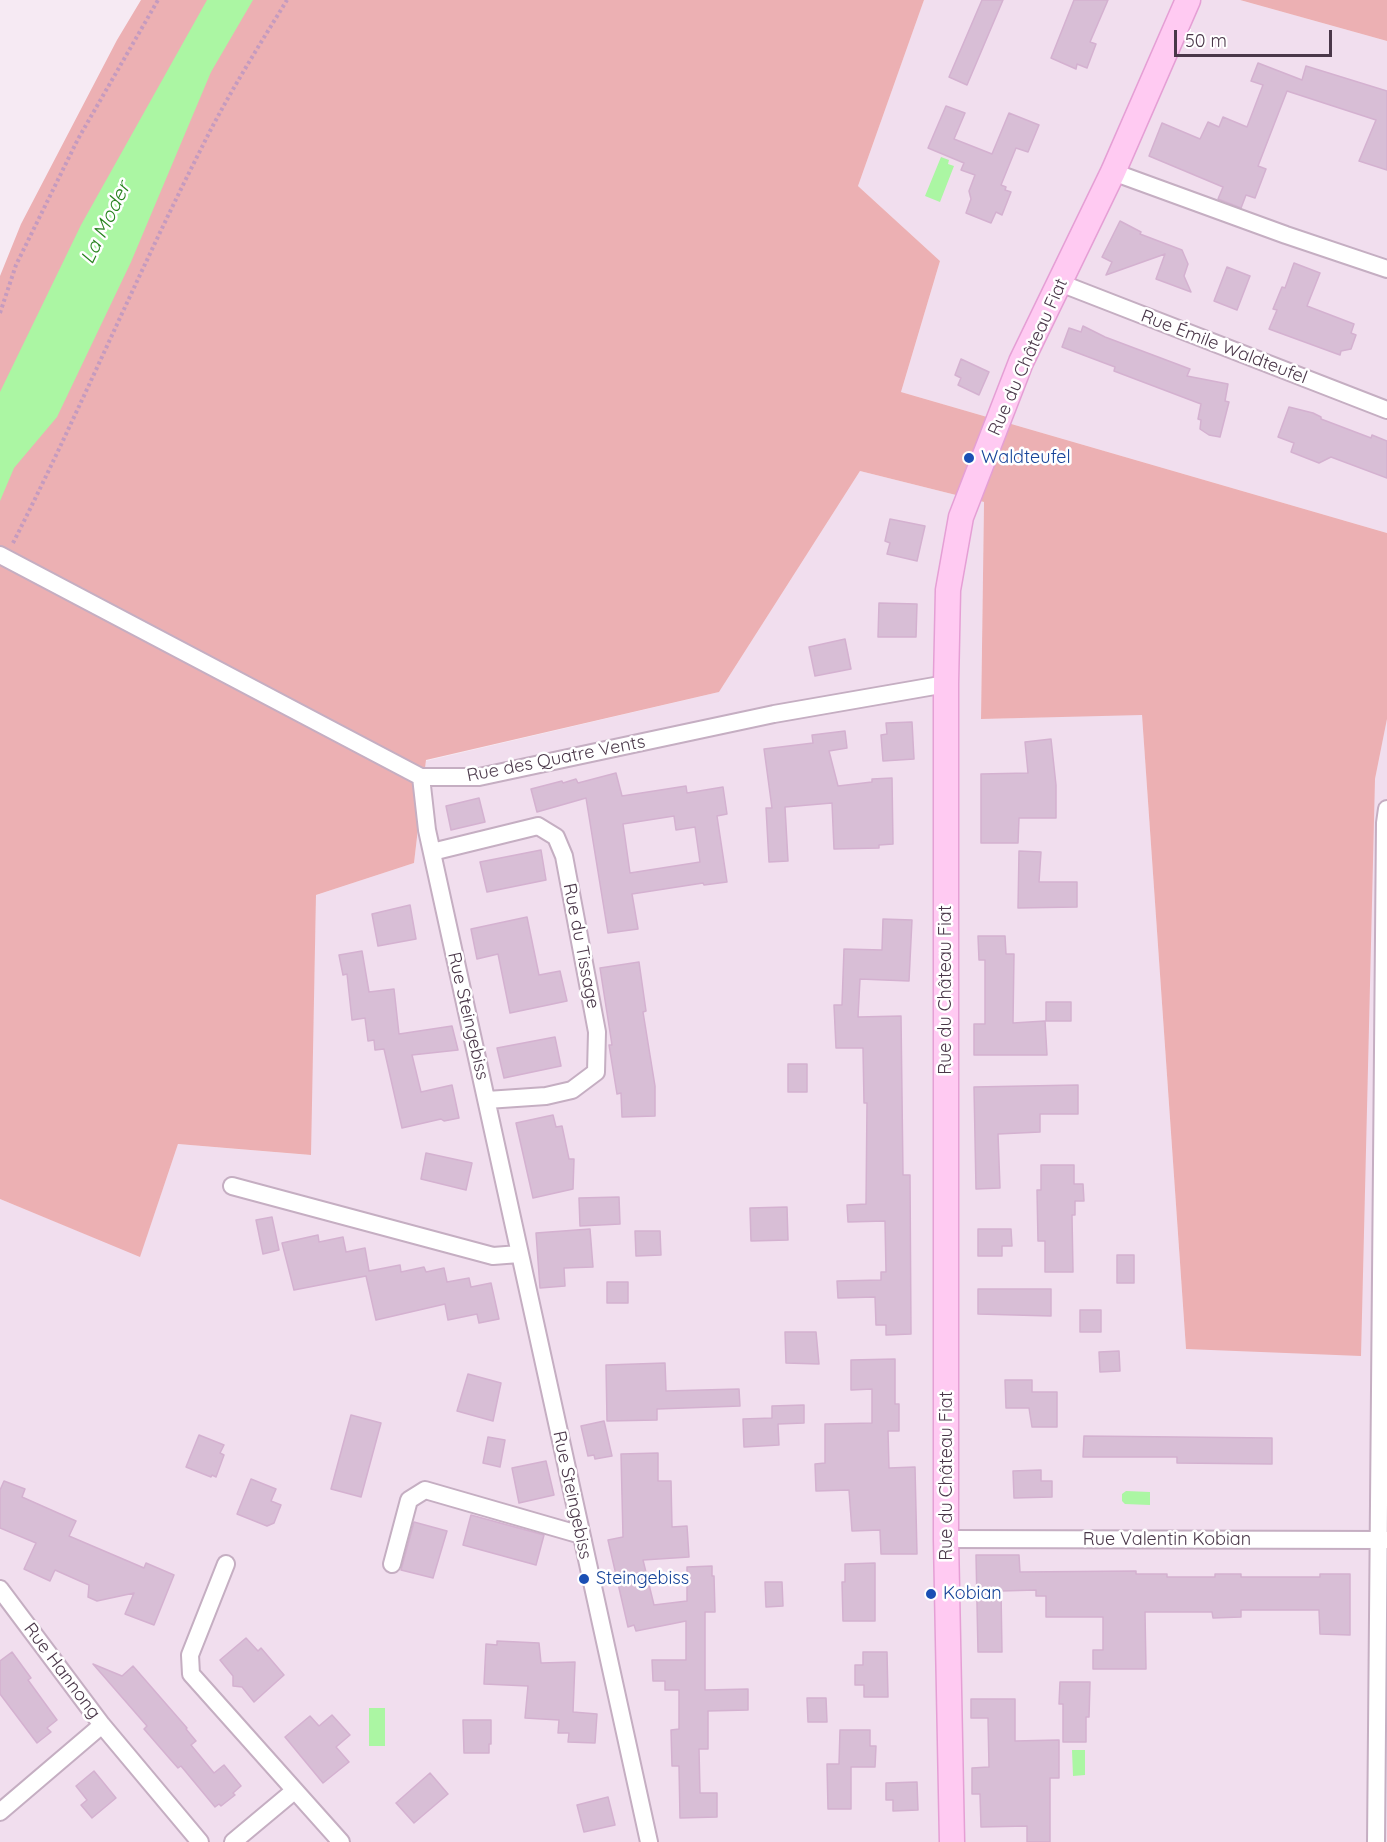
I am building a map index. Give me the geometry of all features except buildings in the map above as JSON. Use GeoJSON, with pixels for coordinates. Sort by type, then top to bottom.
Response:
{"type":"FeatureCollection","features":[{"type":"Feature","properties":{"kind":"street","name":"Rue du Château Fiat"},"geometry":{"type":"LineString","coordinates":[[952,1842],[946,1539],[946,684],[948,590],[961,517],[1021,362],[1113,172],[1188,0]]}},
{"type":"Feature","properties":{"kind":"street"},"geometry":{"type":"LineString","coordinates":[[1113,172],[1286,235],[1387,268]]}},
{"type":"Feature","properties":{"kind":"street","name":"Rue Émile Waldteufel"},"geometry":{"type":"LineString","coordinates":[[1060,283],[1387,410]]}},
{"type":"Feature","properties":{"kind":"street","name":"Rue des Quatre Vents"},"geometry":{"type":"LineString","coordinates":[[3,556],[421,777],[478,777],[774,714],[946,684]]}},
{"type":"Feature","properties":{"kind":"street","name":"Rue Steingebiss"},"geometry":{"type":"LineString","coordinates":[[421,777],[427,830],[649,1842]]}},
{"type":"Feature","properties":{"kind":"street"},"geometry":{"type":"LineString","coordinates":[[1376,1842],[1383,1541],[1385,823],[1387,809]]}},
{"type":"Feature","properties":{"kind":"street","name":"Rue du Tissage"},"geometry":{"type":"LineString","coordinates":[[432,852],[538,826],[556,837],[564,856],[597,1032],[596,1072],[572,1090],[546,1096],[487,1100]]}},
{"type":"Feature","properties":{"kind":"street"},"geometry":{"type":"LineString","coordinates":[[232,1186],[493,1256],[519,1254]]}},
{"type":"Feature","properties":{"kind":"street"},"geometry":{"type":"LineString","coordinates":[[392,1564],[409,1500],[425,1490],[581,1535]]}},
{"type":"Feature","properties":{"kind":"street","name":"Rue Valentin Kobian"},"geometry":{"type":"LineString","coordinates":[[946,1539],[1383,1541]]}},
{"type":"Feature","properties":{"kind":"street"},"geometry":{"type":"LineString","coordinates":[[226,1564],[189,1655],[191,1674],[340,1842]]}},
{"type":"Feature","properties":{"kind":"street","name":"Rue Hannong"},"geometry":{"type":"LineString","coordinates":[[0,1589],[102,1725],[200,1842]]}},
{"type":"Feature","properties":{"kind":"street","name":"Rue Hannong"},"geometry":{"type":"LineString","coordinates":[[0,1812],[102,1725]]}},
{"type":"Feature","properties":{"kind":"street"},"geometry":{"type":"LineString","coordinates":[[233,1842],[294,1791]]}},
{"type":"Feature","properties":{"kind":"path"},"geometry":{"type":"LineString","coordinates":[[0,313],[16,265],[78,139],[158,0]]}},
{"type":"Feature","properties":{"kind":"path"},"geometry":{"type":"LineString","coordinates":[[3,556],[55,461],[202,147],[287,0]]}},
{"type":"Feature","properties":{"kind":"shaded area"},"geometry":{"type":"Polygon","coordinates":[[[141,0],[924,0],[858,186],[940,261],[901,392],[1387,533],[1387,719],[1375,779],[1361,1356],[1186,1349],[1142,715],[981,719],[984,502],[860,471],[719,692],[426,760],[414,863],[316,895],[311,1155],[178,1144],[140,1257],[0,1199],[0,276],[21,224],[117,40],[141,0]]]}},
{"type":"Feature","properties":{"kind":"shaded area"},"geometry":{"type":"Polygon","coordinates":[[[924,0],[1240,0],[1387,41],[1387,533],[901,392],[940,261],[858,186],[924,0]]]}},
{"type":"Feature","properties":{"kind":"shaded area"},"geometry":{"type":"Polygon","coordinates":[[[1240,0],[1387,0],[1387,41],[1240,0]]]}},
{"type":"Feature","properties":{"kind":"shaded area"},"geometry":{"type":"Polygon","coordinates":[[[860,471],[984,502],[981,719],[1142,714],[1186,1349],[1375,779],[1387,719],[1387,1842],[0,1842],[0,1199],[140,1256],[178,1144],[310,1155],[316,895],[414,863],[426,761],[719,692],[860,471]]]}},
{"type":"Feature","properties":{"kind":"water","name":"La Moder"},"geometry":{"type":"Polygon","coordinates":[[[207,0],[253,0],[211,72],[131,262],[57,417],[14,468],[0,501],[0,392],[81,225],[207,0]]]}},
{"type":"Feature","properties":{"kind":"water"},"geometry":{"type":"Polygon","coordinates":[[[941,157],[949,160],[948,164],[954,166],[940,202],[925,196],[941,157]]]}},
{"type":"Feature","properties":{"kind":"water"},"geometry":{"type":"Polygon","coordinates":[[[1126,1491],[1150,1492],[1150,1505],[1125,1504],[1122,1501],[1122,1494],[1126,1491]]]}},
{"type":"Feature","properties":{"kind":"water"},"geometry":{"type":"Polygon","coordinates":[[[369,1708],[385,1708],[385,1746],[369,1746],[369,1708]]]}},
{"type":"Feature","properties":{"kind":"water"},"geometry":{"type":"Polygon","coordinates":[[[1072,1750],[1085,1750],[1085,1775],[1073,1776],[1072,1750]]]}},
{"type":"Feature","properties":{"kind":"place","name":"Waldteufel"},"geometry":{"type":"Point","coordinates":[969,458]}},
{"type":"Feature","properties":{"kind":"place","name":"Steingebiss"},"geometry":{"type":"Point","coordinates":[584,1579]}},
{"type":"Feature","properties":{"kind":"place","name":"Kobian"},"geometry":{"type":"Point","coordinates":[931,1594]}}]}
